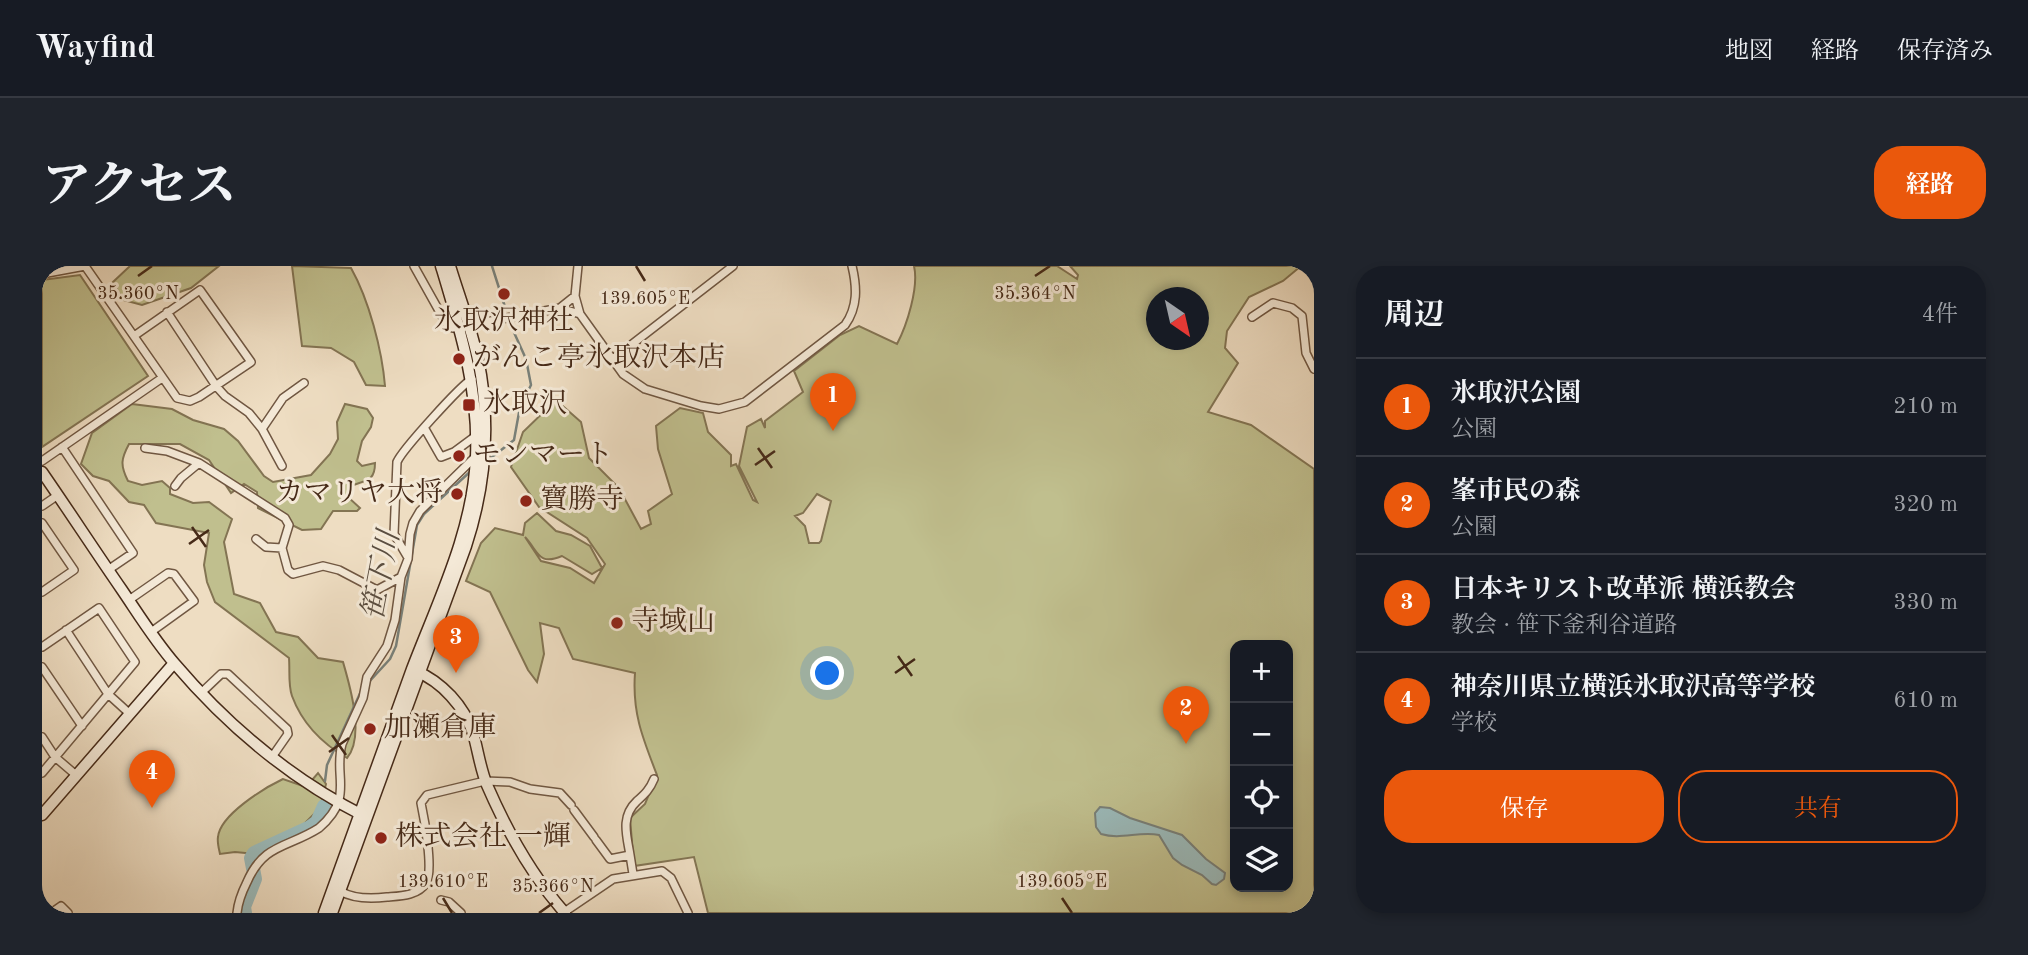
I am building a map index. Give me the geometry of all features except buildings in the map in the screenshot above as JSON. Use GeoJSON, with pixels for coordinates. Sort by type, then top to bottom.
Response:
{"type":"FeatureCollection","features":[{"type":"Feature","properties":{"kind":"street"},"geometry":{"type":"LineString","coordinates":[[42,274],[85,266],[177,398],[190,401],[251,362],[201,290],[134,336]]}},
{"type":"Feature","properties":{"kind":"street"},"geometry":{"type":"LineString","coordinates":[[414,266],[447,325],[464,327],[560,308],[580,313]]}},
{"type":"Feature","properties":{"kind":"street"},"geometry":{"type":"LineString","coordinates":[[577,266],[575,296],[580,313],[633,383],[701,406],[719,409],[745,402],[845,325],[851,317],[856,297],[852,266]]}},
{"type":"Feature","properties":{"kind":"street"},"geometry":{"type":"LineString","coordinates":[[613,359],[733,266]]}},
{"type":"Feature","properties":{"kind":"street"},"geometry":{"type":"LineString","coordinates":[[332,913],[461,537],[485,426],[481,374],[464,327],[449,269]]}},
{"type":"Feature","properties":{"kind":"street"},"geometry":{"type":"LineString","coordinates":[[560,308],[575,296]]}},
{"type":"Feature","properties":{"kind":"street"},"geometry":{"type":"LineString","coordinates":[[1252,317],[1273,303],[1292,308],[1301,316],[1306,353],[1314,369]]}},
{"type":"Feature","properties":{"kind":"street"},"geometry":{"type":"LineString","coordinates":[[167,312],[216,386],[249,413],[262,429],[282,466]]}},
{"type":"Feature","properties":{"kind":"street"},"geometry":{"type":"LineString","coordinates":[[416,671],[474,520],[483,471],[479,457],[464,327]]}},
{"type":"Feature","properties":{"kind":"street"},"geometry":{"type":"LineString","coordinates":[[42,461],[162,378]]}},
{"type":"Feature","properties":{"kind":"street"},"geometry":{"type":"LineString","coordinates":[[408,556],[394,534],[397,462],[402,452],[462,385],[472,379]]}},
{"type":"Feature","properties":{"kind":"street"},"geometry":{"type":"LineString","coordinates":[[262,429],[283,398],[304,383]]}},
{"type":"Feature","properties":{"kind":"street"},"geometry":{"type":"LineString","coordinates":[[425,429],[441,457],[477,435]]}},
{"type":"Feature","properties":{"kind":"street"},"geometry":{"type":"LineString","coordinates":[[62,447],[133,553],[108,570]]}},
{"type":"Feature","properties":{"kind":"street"},"geometry":{"type":"LineString","coordinates":[[145,448],[167,451],[199,463],[285,518],[289,525],[282,548],[288,570],[293,574],[323,566],[339,570],[377,590],[401,577]]}},
{"type":"Feature","properties":{"kind":"street"},"geometry":{"type":"LineString","coordinates":[[237,913],[237,904],[263,855],[319,828],[326,822],[338,802],[342,785],[340,751],[364,694],[368,677],[387,646],[395,620],[410,534],[420,511],[479,457]]}},
{"type":"Feature","properties":{"kind":"street"},"geometry":{"type":"LineString","coordinates":[[175,486],[199,463]]}},
{"type":"Feature","properties":{"kind":"street"},"geometry":{"type":"LineString","coordinates":[[42,472],[150,632],[201,693],[272,757],[338,802],[364,816]]}},
{"type":"Feature","properties":{"kind":"street"},"geometry":{"type":"LineString","coordinates":[[42,506],[58,495]]}},
{"type":"Feature","properties":{"kind":"street"},"geometry":{"type":"LineString","coordinates":[[42,523],[74,570],[42,592]]}},
{"type":"Feature","properties":{"kind":"street"},"geometry":{"type":"LineString","coordinates":[[256,539],[266,547],[282,548]]}},
{"type":"Feature","properties":{"kind":"street"},"geometry":{"type":"LineString","coordinates":[[129,600],[168,573],[174,574],[194,601],[150,632]]}},
{"type":"Feature","properties":{"kind":"street"},"geometry":{"type":"LineString","coordinates":[[42,647],[99,608],[135,662],[42,773]]}},
{"type":"Feature","properties":{"kind":"street"},"geometry":{"type":"LineString","coordinates":[[66,631],[108,694],[130,714]]}},
{"type":"Feature","properties":{"kind":"street"},"geometry":{"type":"LineString","coordinates":[[42,815],[174,663]]}},
{"type":"Feature","properties":{"kind":"street"},"geometry":{"type":"LineString","coordinates":[[42,667],[82,726]]}},
{"type":"Feature","properties":{"kind":"street"},"geometry":{"type":"LineString","coordinates":[[416,671],[445,691],[469,722],[485,781],[506,825],[534,874],[564,913],[613,879],[662,871],[668,873],[688,913]]}},
{"type":"Feature","properties":{"kind":"street"},"geometry":{"type":"LineString","coordinates":[[201,693],[221,674],[228,674],[288,729],[288,734],[272,757]]}},
{"type":"Feature","properties":{"kind":"street"},"geometry":{"type":"LineString","coordinates":[[42,737],[55,757],[76,775]]}},
{"type":"Feature","properties":{"kind":"street"},"geometry":{"type":"LineString","coordinates":[[633,874],[625,822],[632,806],[649,790],[654,779]]}},
{"type":"Feature","properties":{"kind":"street"},"geometry":{"type":"LineString","coordinates":[[340,891],[371,899],[411,895],[419,889],[426,883],[428,875],[427,830],[421,803],[427,795],[485,781],[510,782],[530,789],[560,793],[610,859],[631,855]]}},
{"type":"Feature","properties":{"kind":"street"},"geometry":{"type":"LineString","coordinates":[[324,913],[364,816]]}},
{"type":"Feature","properties":{"kind":"street"},"geometry":{"type":"LineString","coordinates":[[441,900],[449,902],[461,913]]}},
{"type":"Feature","properties":{"kind":"street"},"geometry":{"type":"LineString","coordinates":[[51,913],[61,906],[68,913]]}},
{"type":"Feature","properties":{"kind":"shaded area"},"geometry":{"type":"Polygon","coordinates":[[[130,266],[219,266],[191,288],[142,305],[123,300],[113,282],[130,266]]]}},
{"type":"Feature","properties":{"kind":"shaded area"},"geometry":{"type":"Polygon","coordinates":[[[292,266],[351,268],[374,326],[385,386],[366,385],[354,362],[331,348],[302,346],[292,266]]]}},
{"type":"Feature","properties":{"kind":"shaded area"},"geometry":{"type":"Polygon","coordinates":[[[914,266],[1057,266],[1077,279],[1078,275],[1070,266],[1301,266],[1283,281],[1249,297],[1227,331],[1225,348],[1238,363],[1208,412],[1251,425],[1314,469],[1314,913],[708,913],[694,857],[634,866],[630,818],[645,804],[657,775],[637,713],[635,673],[573,659],[559,628],[540,623],[544,654],[537,682],[528,670],[490,592],[466,581],[481,543],[495,528],[523,535],[525,523],[537,513],[556,531],[571,535],[590,546],[602,568],[592,574],[562,556],[554,559],[543,558],[525,537],[541,561],[570,568],[594,583],[605,564],[587,538],[539,507],[511,467],[523,432],[556,400],[581,422],[589,458],[619,488],[641,529],[651,524],[648,511],[672,494],[658,449],[656,426],[680,408],[703,413],[708,432],[731,455],[731,466],[736,464],[753,500],[757,502],[739,466],[747,427],[761,419],[765,428],[765,421],[803,392],[794,371],[840,335],[859,326],[897,344],[905,327],[915,284],[914,266]],[[817,494],[803,513],[795,516],[805,526],[809,543],[821,541],[831,501],[817,494]]]}},
{"type":"Feature","properties":{"kind":"shaded area"},"geometry":{"type":"Polygon","coordinates":[[[80,275],[148,376],[42,447],[42,280],[80,275]]]}},
{"type":"Feature","properties":{"kind":"shaded area"},"geometry":{"type":"Polygon","coordinates":[[[132,404],[172,409],[193,420],[224,429],[238,441],[264,476],[273,482],[311,475],[330,454],[338,439],[337,422],[345,404],[367,409],[373,418],[362,441],[357,461],[362,466],[375,463],[374,473],[367,480],[353,485],[349,498],[360,508],[357,511],[333,511],[321,529],[302,530],[258,508],[257,492],[244,484],[231,493],[209,460],[180,444],[129,444],[123,462],[128,481],[142,485],[162,481],[170,488],[170,494],[193,503],[209,502],[232,519],[224,542],[234,594],[260,603],[276,632],[298,637],[318,658],[343,662],[352,697],[355,725],[355,738],[347,758],[322,739],[301,715],[291,692],[289,658],[215,602],[204,565],[209,533],[156,523],[144,505],[129,502],[109,481],[93,476],[81,464],[92,433],[132,404]]]}},
{"type":"Feature","properties":{"kind":"shaded area"},"geometry":{"type":"Polygon","coordinates":[[[318,773],[326,784],[320,808],[283,845],[257,854],[220,854],[218,839],[221,829],[234,811],[283,779],[306,787],[318,773]]]}},
{"type":"Feature","properties":{"kind":"water"},"geometry":{"type":"Polygon","coordinates":[[[1100,807],[1110,808],[1130,818],[1182,835],[1225,873],[1224,879],[1216,885],[1212,884],[1202,875],[1182,865],[1173,858],[1159,835],[1101,834],[1096,827],[1095,813],[1100,807]]]}},
{"type":"Feature","properties":{"kind":"waterway","name":"笹下川"},"geometry":{"type":"LineString","coordinates":[[492,266],[506,310]]}},
{"type":"Feature","properties":{"kind":"waterway","name":"笹下川"},"geometry":{"type":"LineString","coordinates":[[487,461],[514,440],[520,407],[531,385],[526,359],[512,328]]}},
{"type":"Feature","properties":{"kind":"waterway","name":"笹下川"},"geometry":{"type":"LineString","coordinates":[[368,683],[390,659],[396,646],[417,525],[424,514],[472,470]]}},
{"type":"Feature","properties":{"kind":"waterway","name":"笹下川"},"geometry":{"type":"LineString","coordinates":[[325,781],[327,765],[363,687]]}},
{"type":"Feature","properties":{"kind":"waterway","name":"笹下川"},"geometry":{"type":"LineString","coordinates":[[245,913],[244,907],[255,879],[251,858],[254,853],[310,827],[317,822],[324,806]]}},
{"type":"Feature","properties":{"kind":"place","name":"氷取沢神社"},"geometry":{"type":"Point","coordinates":[504,294]}},
{"type":"Feature","properties":{"kind":"place","name":"がんこ亭氷取沢本店"},"geometry":{"type":"Point","coordinates":[459,359]}},
{"type":"Feature","properties":{"kind":"place","name":"氷取沢"},"geometry":{"type":"Point","coordinates":[469,405]}},
{"type":"Feature","properties":{"kind":"place","name":"氷取沢公園"},"geometry":{"type":"Point","coordinates":[833,431]}},
{"type":"Feature","properties":{"kind":"place","name":"モンマート"},"geometry":{"type":"Point","coordinates":[459,456]}},
{"type":"Feature","properties":{"kind":"place","name":"カマリヤ大将"},"geometry":{"type":"Point","coordinates":[457,494]}},
{"type":"Feature","properties":{"kind":"place","name":"寶勝寺"},"geometry":{"type":"Point","coordinates":[526,501]}},
{"type":"Feature","properties":{"kind":"place","name":"寺域山"},"geometry":{"type":"Point","coordinates":[617,623]}},
{"type":"Feature","properties":{"kind":"place","name":"日本キリスト改革派 横浜教会"},"geometry":{"type":"Point","coordinates":[456,673]}},
{"type":"Feature","properties":{"kind":"place","name":"加瀬倉庫"},"geometry":{"type":"Point","coordinates":[370,729]}},
{"type":"Feature","properties":{"kind":"place","name":"峯市民の森"},"geometry":{"type":"Point","coordinates":[1186,744]}},
{"type":"Feature","properties":{"kind":"place","name":"神奈川県立横浜氷取沢高等学校"},"geometry":{"type":"Point","coordinates":[152,808]}},
{"type":"Feature","properties":{"kind":"place","name":"株式会社 一輝"},"geometry":{"type":"Point","coordinates":[381,838]}}]}
